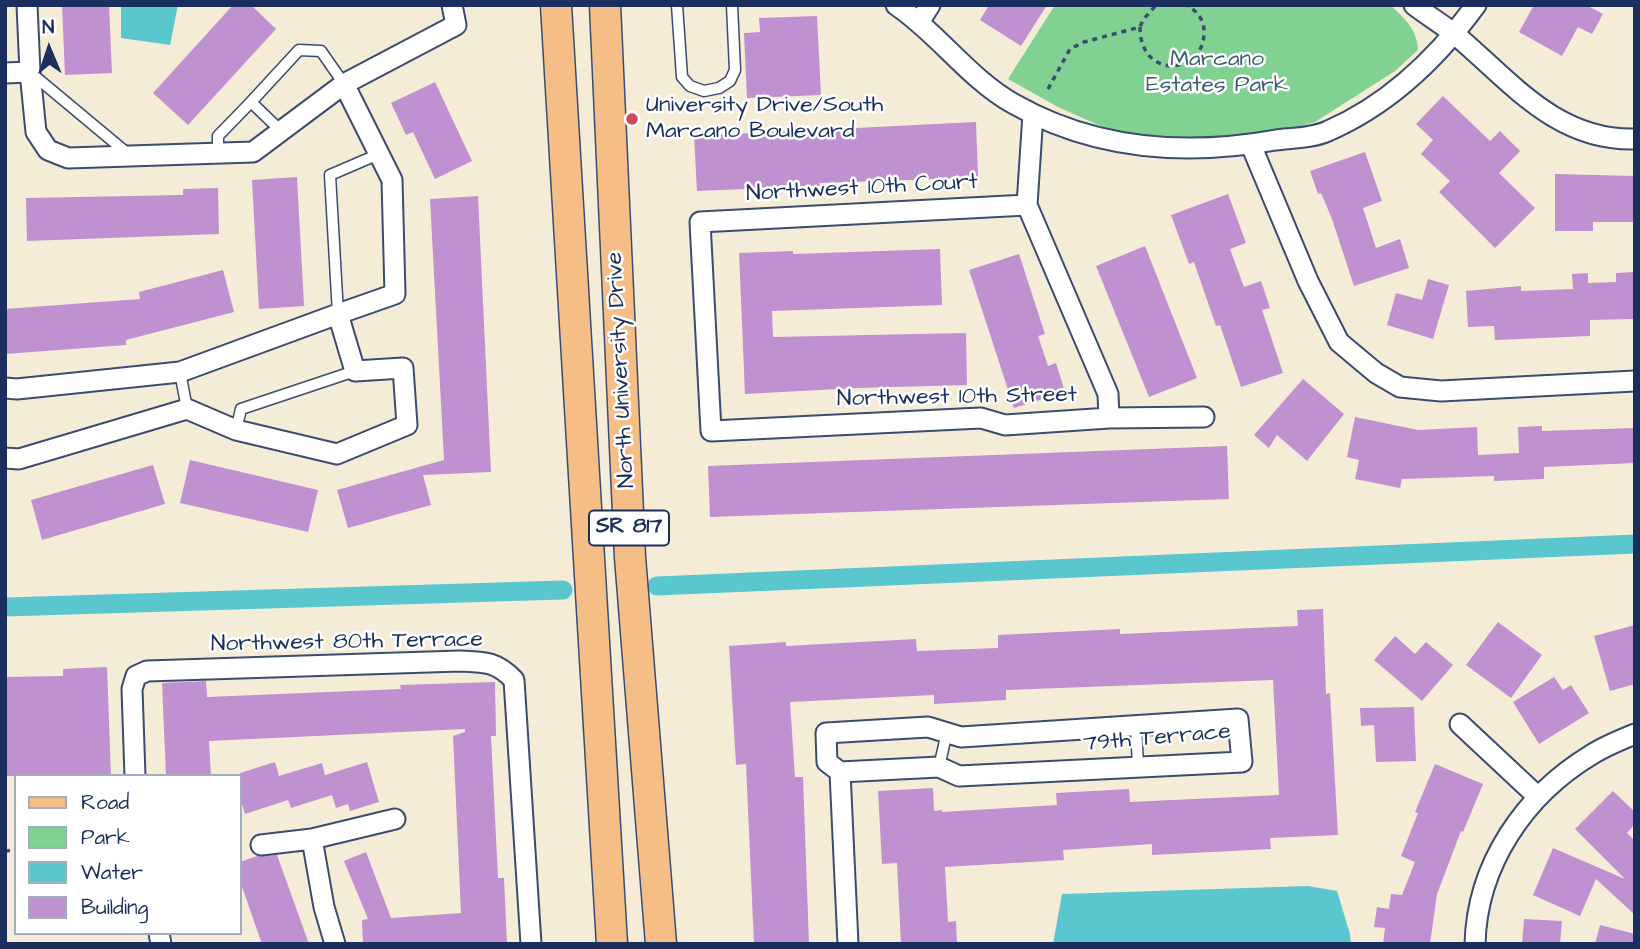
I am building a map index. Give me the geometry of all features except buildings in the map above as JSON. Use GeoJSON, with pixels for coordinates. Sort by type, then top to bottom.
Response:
{"type":"FeatureCollection","features":[{"type":"Feature","properties":{"kind":"main road","name":"North University Drive"},"geometry":{"type":"LineString","coordinates":[[556,5],[612,944]]}},
{"type":"Feature","properties":{"kind":"main road"},"geometry":{"type":"LineString","coordinates":[[586,5],[602,218],[615,235]]}},
{"type":"Feature","properties":{"kind":"main road","name":"North University Drive"},"geometry":{"type":"LineString","coordinates":[[605,5],[630,556],[661,944]]}},
{"type":"Feature","properties":{"kind":"street"},"geometry":{"type":"LineString","coordinates":[[27,5],[36,132],[48,150],[68,158],[253,152],[344,84],[456,25],[452,5]]}},
{"type":"Feature","properties":{"kind":"street"},"geometry":{"type":"LineString","coordinates":[[896,5],[925,13],[992,89],[1033,114],[1093,135],[1150,147],[1180,150],[1251,145],[1326,132],[1374,106],[1415,74],[1455,34],[1476,5]]}},
{"type":"Feature","properties":{"kind":"street"},"geometry":{"type":"LineString","coordinates":[[1414,5],[1455,34],[1533,104],[1584,133],[1635,139]]}},
{"type":"Feature","properties":{"kind":"street"},"geometry":{"type":"LineString","coordinates":[[5,73],[30,72]]}},
{"type":"Feature","properties":{"kind":"street"},"geometry":{"type":"LineString","coordinates":[[5,388],[180,372],[395,294],[391,180],[344,84]]}},
{"type":"Feature","properties":{"kind":"street"},"geometry":{"type":"LineString","coordinates":[[1033,114],[1027,205],[1108,394],[1109,418]]}},
{"type":"Feature","properties":{"kind":"street"},"geometry":{"type":"LineString","coordinates":[[1251,145],[1308,281],[1339,342],[1376,373],[1399,387],[1441,391],[1635,381]]}},
{"type":"Feature","properties":{"kind":"street","name":"Northwest 10th Court"},"geometry":{"type":"LineString","coordinates":[[712,430],[700,222],[1027,205]]}},
{"type":"Feature","properties":{"kind":"street"},"geometry":{"type":"LineString","coordinates":[[5,458],[19,459],[187,409],[236,430],[337,454],[407,425],[403,368],[355,371],[338,314]]}},
{"type":"Feature","properties":{"kind":"street","name":"Northwest 10th Street"},"geometry":{"type":"LineString","coordinates":[[712,430],[981,418],[1005,425],[1109,418],[1203,417]]}},
{"type":"Feature","properties":{"kind":"street","name":"Northwest 80th Terrace"},"geometry":{"type":"LineString","coordinates":[[135,774],[131,689],[136,676],[147,671],[460,661],[486,662],[503,668],[514,680],[531,944]]}},
{"type":"Feature","properties":{"kind":"street","name":"79th Terrace"},"geometry":{"type":"LineString","coordinates":[[1238,719],[1242,762],[959,776],[939,767],[840,772],[827,762],[826,733],[928,727],[961,737],[1136,725],[1238,719]]}},
{"type":"Feature","properties":{"kind":"street"},"geometry":{"type":"LineString","coordinates":[[1460,724],[1537,796]]}},
{"type":"Feature","properties":{"kind":"street"},"geometry":{"type":"LineString","coordinates":[[1475,944],[1481,898],[1492,865],[1504,841],[1537,796],[1591,755],[1635,734]]}},
{"type":"Feature","properties":{"kind":"street"},"geometry":{"type":"LineString","coordinates":[[840,772],[848,944]]}},
{"type":"Feature","properties":{"kind":"street"},"geometry":{"type":"LineString","coordinates":[[261,845],[312,839],[395,819]]}},
{"type":"Feature","properties":{"kind":"street"},"geometry":{"type":"LineString","coordinates":[[312,839],[324,906],[335,944]]}},
{"type":"Feature","properties":{"kind":"lane"},"geometry":{"type":"LineString","coordinates":[[677,5],[682,76],[690,86],[704,91],[719,88],[730,81],[735,70],[732,5]]}},
{"type":"Feature","properties":{"kind":"lane"},"geometry":{"type":"LineString","coordinates":[[218,153],[218,136],[299,50],[321,51],[344,84]]}},
{"type":"Feature","properties":{"kind":"lane"},"geometry":{"type":"LineString","coordinates":[[30,72],[130,156]]}},
{"type":"Feature","properties":{"kind":"lane"},"geometry":{"type":"LineString","coordinates":[[251,102],[281,131]]}},
{"type":"Feature","properties":{"kind":"lane"},"geometry":{"type":"LineString","coordinates":[[338,314],[330,175],[379,154]]}},
{"type":"Feature","properties":{"kind":"lane"},"geometry":{"type":"LineString","coordinates":[[236,430],[240,408],[355,371]]}},
{"type":"Feature","properties":{"kind":"lane"},"geometry":{"type":"LineString","coordinates":[[180,372],[187,409]]}},
{"type":"Feature","properties":{"kind":"lane"},"geometry":{"type":"LineString","coordinates":[[1136,725],[1139,767]]}},
{"type":"Feature","properties":{"kind":"lane"},"geometry":{"type":"LineString","coordinates":[[939,767],[947,732]]}},
{"type":"Feature","properties":{"kind":"path"},"geometry":{"type":"LineString","coordinates":[[1156,5],[1140,27],[1142,47],[1153,61],[1174,66],[1184,64],[1201,48],[1205,34],[1204,25],[1197,12],[1186,5]]}},
{"type":"Feature","properties":{"kind":"path"},"geometry":{"type":"LineString","coordinates":[[1048,89],[1070,49],[1084,42],[1140,27]]}},
{"type":"Feature","properties":{"kind":"green space","name":"Marcano Estates Park"},"geometry":{"type":"Polygon","coordinates":[[[1055,5],[1390,5],[1413,30],[1418,50],[1395,71],[1315,122],[1232,144],[1123,136],[1058,107],[1008,79],[1055,5]]]}},
{"type":"Feature","properties":{"kind":"water"},"geometry":{"type":"Polygon","coordinates":[[[121,5],[178,5],[170,45],[121,38],[121,5]]]}},
{"type":"Feature","properties":{"kind":"water"},"geometry":{"type":"Polygon","coordinates":[[[1308,886],[1337,891],[1351,944],[1053,944],[1062,894],[1308,886]]]}},
{"type":"Feature","properties":{"kind":"waterway"},"geometry":{"type":"LineString","coordinates":[[657,586],[1635,544]]}},
{"type":"Feature","properties":{"kind":"waterway"},"geometry":{"type":"LineString","coordinates":[[5,607],[563,590]]}},
{"type":"Feature","properties":{"kind":"place","name":"University Drive/South Marcano Boulevard"},"geometry":{"type":"Point","coordinates":[632,119]}}]}
